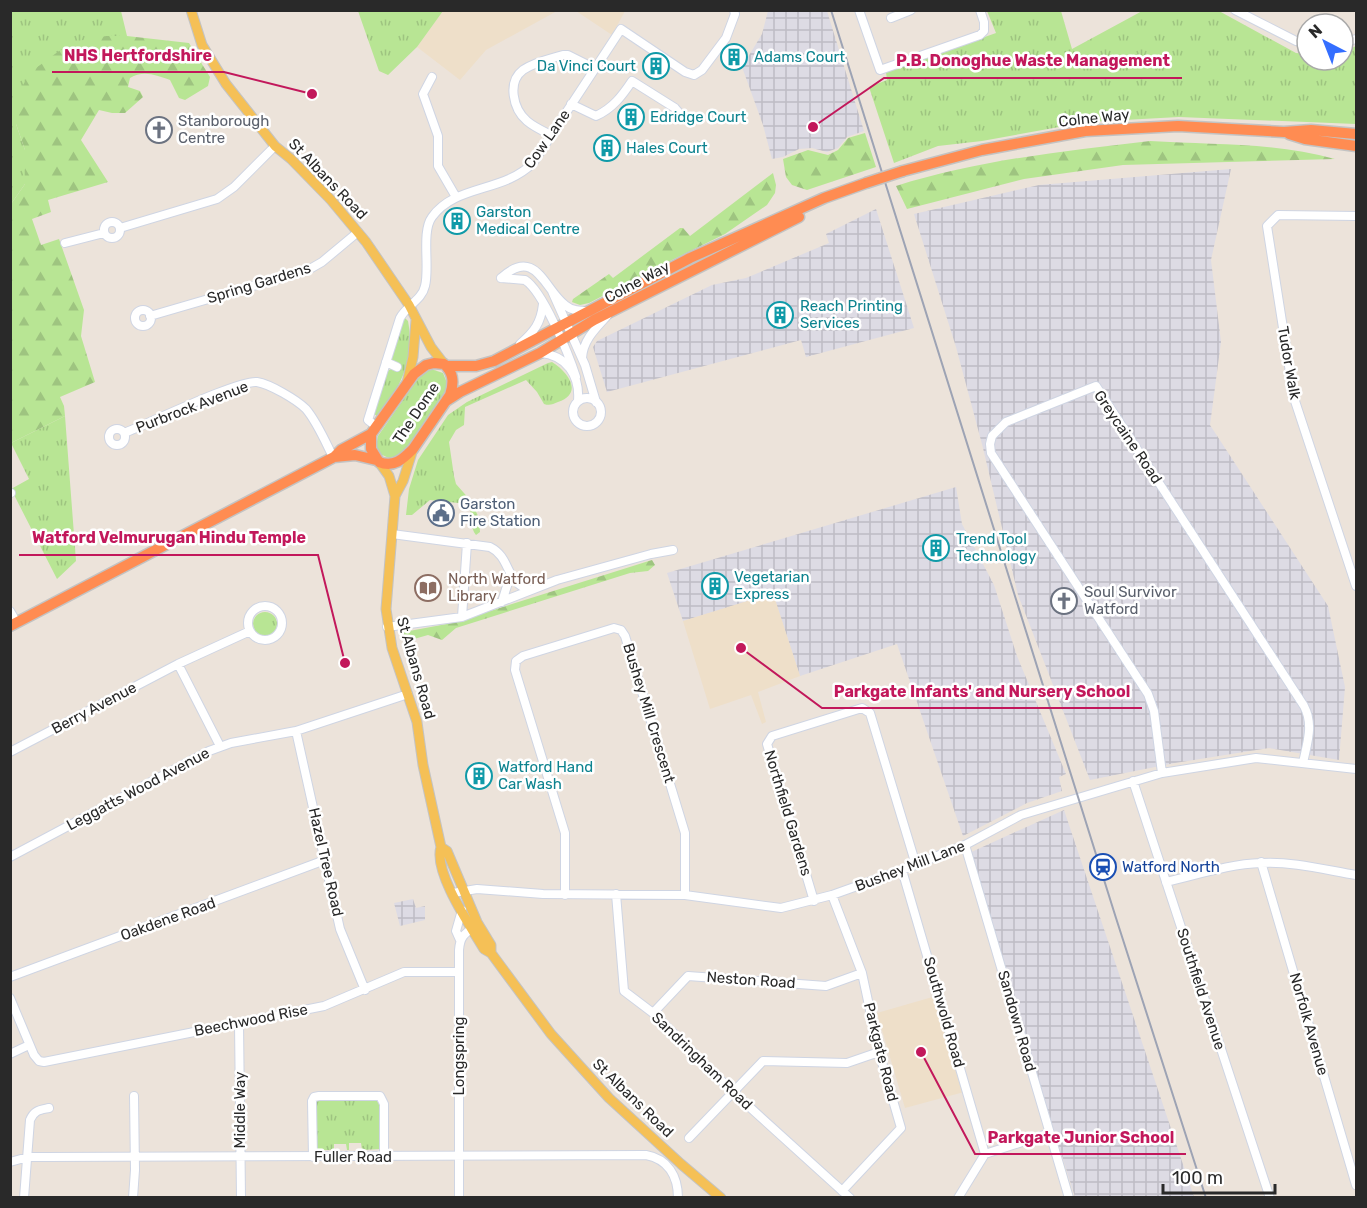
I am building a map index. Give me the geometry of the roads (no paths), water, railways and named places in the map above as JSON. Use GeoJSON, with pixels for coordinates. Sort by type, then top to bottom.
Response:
{"type":"FeatureCollection","features":[{"type":"Feature","properties":{"kind":"highway","name":"Colne Way"},"geometry":{"type":"LineString","coordinates":[[445,365],[476,366],[558,335],[588,311],[698,254],[824,198],[903,171],[982,150],[1086,131],[1178,126],[1284,132],[1311,130],[1356,134]]}},
{"type":"Feature","properties":{"kind":"highway","name":"Colne Way"},"geometry":{"type":"LineString","coordinates":[[1284,132],[1305,139],[1356,146]]}},
{"type":"Feature","properties":{"kind":"highway","name":"Colne Way"},"geometry":{"type":"LineString","coordinates":[[569,328],[608,315],[729,251],[826,204],[844,192]]}},
{"type":"Feature","properties":{"kind":"highway","name":"Colne Way"},"geometry":{"type":"LineString","coordinates":[[446,401],[540,353],[558,335]]}},
{"type":"Feature","properties":{"kind":"highway","name":"The Dome"},"geometry":{"type":"LineString","coordinates":[[434,363],[445,365],[453,382],[446,401],[413,449],[397,463],[388,465],[378,461],[371,449],[374,430],[407,384],[418,370],[434,363]]}},
{"type":"Feature","properties":{"kind":"highway"},"geometry":{"type":"LineString","coordinates":[[14,624],[333,457],[340,450],[374,430]]}},
{"type":"Feature","properties":{"kind":"highway"},"geometry":{"type":"LineString","coordinates":[[333,457],[355,455],[378,461]]}},
{"type":"Feature","properties":{"kind":"main road","name":"St Albans Road"},"geometry":{"type":"LineString","coordinates":[[191,10],[198,36],[226,84],[275,146],[291,159],[358,232],[410,305],[431,348],[445,365]]}},
{"type":"Feature","properties":{"kind":"main road","name":"St Albans Road"},"geometry":{"type":"LineString","coordinates":[[407,384],[416,320]]}},
{"type":"Feature","properties":{"kind":"main road","name":"St Albans Road"},"geometry":{"type":"LineString","coordinates":[[413,449],[396,496],[386,609],[387,627],[395,659],[417,722],[423,765],[441,847],[438,855],[453,893],[475,927]]}},
{"type":"Feature","properties":{"kind":"main road"},"geometry":{"type":"LineString","coordinates":[[378,461],[389,476],[396,496]]}},
{"type":"Feature","properties":{"kind":"main road","name":"St Albans Road"},"geometry":{"type":"LineString","coordinates":[[441,847],[447,851],[484,949],[491,953],[551,1034],[609,1098],[721,1197]]}},
{"type":"Feature","properties":{"kind":"street","name":"Cow Lane"},"geometry":{"type":"LineString","coordinates":[[410,305],[421,295],[426,285],[428,227],[431,218],[456,197],[518,177],[533,164],[621,29],[685,72],[694,75],[702,70],[726,39],[735,14],[734,10]]}},
{"type":"Feature","properties":{"kind":"street"},"geometry":{"type":"LineString","coordinates":[[859,10],[880,70],[980,35],[984,30],[980,10]]}},
{"type":"Feature","properties":{"kind":"street"},"geometry":{"type":"LineString","coordinates":[[891,18],[911,10]]}},
{"type":"Feature","properties":{"kind":"street"},"geometry":{"type":"LineString","coordinates":[[1235,10],[1295,40]]}},
{"type":"Feature","properties":{"kind":"street"},"geometry":{"type":"LineString","coordinates":[[551,135],[528,122],[519,111],[513,90],[517,76],[532,65],[563,55],[568,55],[594,68]]}},
{"type":"Feature","properties":{"kind":"street"},"geometry":{"type":"LineString","coordinates":[[432,77],[423,94],[438,136],[438,166],[456,197]]}},
{"type":"Feature","properties":{"kind":"street"},"geometry":{"type":"LineString","coordinates":[[571,104],[596,116],[607,111],[632,81],[675,108],[681,115]]}},
{"type":"Feature","properties":{"kind":"street"},"geometry":{"type":"LineString","coordinates":[[65,243],[104,233],[114,238],[118,235],[120,228],[217,199],[234,187],[275,146]]}},
{"type":"Feature","properties":{"kind":"street","name":"Tudor Walk"},"geometry":{"type":"LineString","coordinates":[[1356,216],[1278,215],[1267,226],[1294,398],[1356,586]]}},
{"type":"Feature","properties":{"kind":"street","name":"Spring Gardens"},"geometry":{"type":"LineString","coordinates":[[150,316],[308,270],[322,262],[358,232]]}},
{"type":"Feature","properties":{"kind":"street"},"geometry":{"type":"LineString","coordinates":[[528,267],[543,276],[582,358],[601,411],[600,418],[592,425],[584,426],[577,423],[573,415],[574,406],[578,401],[579,385],[543,303],[537,291],[525,280],[501,278],[510,270],[528,267]]}},
{"type":"Feature","properties":{"kind":"street"},"geometry":{"type":"LineString","coordinates":[[552,291],[568,307],[588,311]]}},
{"type":"Feature","properties":{"kind":"street"},"geometry":{"type":"LineString","coordinates":[[505,356],[533,333],[542,316],[543,303]]}},
{"type":"Feature","properties":{"kind":"street"},"geometry":{"type":"LineString","coordinates":[[374,430],[368,420],[399,318],[410,305]]}},
{"type":"Feature","properties":{"kind":"street"},"geometry":{"type":"LineString","coordinates":[[582,358],[582,351],[588,338],[608,315]]}},
{"type":"Feature","properties":{"kind":"street"},"geometry":{"type":"LineString","coordinates":[[540,353],[561,359],[576,376]]}},
{"type":"Feature","properties":{"kind":"street"},"geometry":{"type":"LineString","coordinates":[[386,362],[398,367]]}},
{"type":"Feature","properties":{"kind":"street","name":"Purbrock Avenue"},"geometry":{"type":"LineString","coordinates":[[124,434],[235,387],[258,382],[304,407],[333,457]]}},
{"type":"Feature","properties":{"kind":"street","name":"Greycaine Road"},"geometry":{"type":"LineString","coordinates":[[1162,773],[1154,711],[1148,694],[991,453],[992,436],[1006,422],[1096,386],[1304,706],[1310,725],[1303,763]]}},
{"type":"Feature","properties":{"kind":"street"},"geometry":{"type":"LineString","coordinates":[[578,401],[589,398],[596,402]]}},
{"type":"Feature","properties":{"kind":"street"},"geometry":{"type":"LineString","coordinates":[[392,534],[490,547],[498,552],[510,576],[520,587],[530,590]]}},
{"type":"Feature","properties":{"kind":"street"},"geometry":{"type":"LineString","coordinates":[[462,617],[467,543]]}},
{"type":"Feature","properties":{"kind":"street"},"geometry":{"type":"LineString","coordinates":[[387,627],[462,617],[557,580],[673,550]]}},
{"type":"Feature","properties":{"kind":"street"},"geometry":{"type":"LineString","coordinates":[[502,602],[510,576]]}},
{"type":"Feature","properties":{"kind":"street"},"geometry":{"type":"LineString","coordinates":[[266,606],[272,608],[280,616],[282,626],[271,639],[262,640],[250,632],[248,620],[257,608],[266,606]]}},
{"type":"Feature","properties":{"kind":"street"},"geometry":{"type":"LineString","coordinates":[[10,611],[14,624]]}},
{"type":"Feature","properties":{"kind":"street","name":"Bushey Mill Crescent"},"geometry":{"type":"LineString","coordinates":[[565,895],[565,833],[515,670],[516,661],[523,656],[614,628],[621,630],[625,636],[685,833],[686,896]]}},
{"type":"Feature","properties":{"kind":"street","name":"Berry Avenue"},"geometry":{"type":"LineString","coordinates":[[10,752],[178,664],[250,632]]}},
{"type":"Feature","properties":{"kind":"street"},"geometry":{"type":"LineString","coordinates":[[178,664],[220,746]]}},
{"type":"Feature","properties":{"kind":"street","name":"Leggatts Wood Avenue"},"geometry":{"type":"LineString","coordinates":[[10,857],[220,746],[296,731],[408,694]]}},
{"type":"Feature","properties":{"kind":"street","name":"Northfield Gardens"},"geometry":{"type":"LineString","coordinates":[[814,901],[767,744],[772,736],[862,708],[870,713],[916,865]]}},
{"type":"Feature","properties":{"kind":"street","name":"Hazel Tree Road"},"geometry":{"type":"LineString","coordinates":[[296,731],[340,928],[365,990]]}},
{"type":"Feature","properties":{"kind":"street","name":"Bushey Mill Lane"},"geometry":{"type":"LineString","coordinates":[[453,893],[477,889],[565,895],[686,896],[781,908],[814,901],[916,865],[965,845],[1021,814],[1162,773],[1256,758],[1356,769]]}},
{"type":"Feature","properties":{"kind":"street","name":"Southfield Avenue"},"geometry":{"type":"LineString","coordinates":[[1133,781],[1270,1197]]}},
{"type":"Feature","properties":{"kind":"street","name":"Sandown Road"},"geometry":{"type":"LineString","coordinates":[[965,845],[1069,1197]]}},
{"type":"Feature","properties":{"kind":"street","name":"Oakdene Road"},"geometry":{"type":"LineString","coordinates":[[10,976],[325,860]]}},
{"type":"Feature","properties":{"kind":"street"},"geometry":{"type":"LineString","coordinates":[[1166,882],[1262,862],[1356,875]]}},
{"type":"Feature","properties":{"kind":"street","name":"Norfolk Avenue"},"geometry":{"type":"LineString","coordinates":[[1262,862],[1356,1185]]}},
{"type":"Feature","properties":{"kind":"street","name":"Southwold Road"},"geometry":{"type":"LineString","coordinates":[[903,870],[985,1154]]}},
{"type":"Feature","properties":{"kind":"street","name":"Sandringham Road"},"geometry":{"type":"LineString","coordinates":[[616,894],[624,991],[653,1013],[733,1092],[850,1197]]}},
{"type":"Feature","properties":{"kind":"street","name":"Parkgate Road"},"geometry":{"type":"LineString","coordinates":[[832,895],[862,973],[879,1052],[901,1128],[842,1191]]}},
{"type":"Feature","properties":{"kind":"street","name":"Longspring"},"geometry":{"type":"LineString","coordinates":[[459,1197],[460,940],[456,931],[462,910]]}},
{"type":"Feature","properties":{"kind":"street"},"geometry":{"type":"LineString","coordinates":[[460,940],[462,935],[475,927]]}},
{"type":"Feature","properties":{"kind":"street","name":"Beechwood Rise"},"geometry":{"type":"LineString","coordinates":[[29,1045],[39,1061],[47,1062],[324,1006],[404,972],[459,972]]}},
{"type":"Feature","properties":{"kind":"street","name":"Neston Road"},"geometry":{"type":"LineString","coordinates":[[653,1013],[688,976],[826,986],[862,973]]}},
{"type":"Feature","properties":{"kind":"street"},"geometry":{"type":"LineString","coordinates":[[10,998],[29,1045],[10,1054]]}},
{"type":"Feature","properties":{"kind":"street","name":"Middle Way"},"geometry":{"type":"LineString","coordinates":[[239,1023],[241,1197]]}},
{"type":"Feature","properties":{"kind":"street"},"geometry":{"type":"LineString","coordinates":[[689,1137],[763,1061],[847,1063],[879,1052]]}},
{"type":"Feature","properties":{"kind":"street"},"geometry":{"type":"LineString","coordinates":[[313,1157],[312,1101],[314,1097],[377,1095],[382,1098],[384,1104],[384,1156]]}},
{"type":"Feature","properties":{"kind":"street"},"geometry":{"type":"LineString","coordinates":[[133,1197],[134,1096]]}},
{"type":"Feature","properties":{"kind":"street"},"geometry":{"type":"LineString","coordinates":[[24,1197],[30,1120],[33,1113],[49,1108]]}},
{"type":"Feature","properties":{"kind":"street"},"geometry":{"type":"LineString","coordinates":[[958,1197],[985,1154],[1050,1133]]}},
{"type":"Feature","properties":{"kind":"street","name":"Fuller Road"},"geometry":{"type":"LineString","coordinates":[[10,1162],[28,1157],[646,1155],[661,1161],[672,1172],[678,1185],[678,1197]]}},
{"type":"Feature","properties":{"kind":"railway"},"geometry":{"type":"LineString","coordinates":[[831,10],[1206,1198]]}},
{"type":"Feature","properties":{"kind":"place","name":"Adams Court"},"geometry":{"type":"Point","coordinates":[734,57]}},
{"type":"Feature","properties":{"kind":"place","name":"Da Vinci Court"},"geometry":{"type":"Point","coordinates":[656,66]}},
{"type":"Feature","properties":{"kind":"place","name":"NHS Hertfordshire"},"geometry":{"type":"Point","coordinates":[312,94]}},
{"type":"Feature","properties":{"kind":"place","name":"Edridge Court"},"geometry":{"type":"Point","coordinates":[631,117]}},
{"type":"Feature","properties":{"kind":"place","name":"P.B. Donoghue Waste Management"},"geometry":{"type":"Point","coordinates":[813,127]}},
{"type":"Feature","properties":{"kind":"place","name":"Stanborough Centre"},"geometry":{"type":"Point","coordinates":[159,130]}},
{"type":"Feature","properties":{"kind":"place","name":"Hales Court"},"geometry":{"type":"Point","coordinates":[607,148]}},
{"type":"Feature","properties":{"kind":"place","name":"Garston Medical Centre"},"geometry":{"type":"Point","coordinates":[457,221]}},
{"type":"Feature","properties":{"kind":"place","name":"Reach Printing Services"},"geometry":{"type":"Point","coordinates":[780,315]}},
{"type":"Feature","properties":{"kind":"place","name":"Garston Fire Station"},"geometry":{"type":"Point","coordinates":[441,513]}},
{"type":"Feature","properties":{"kind":"place","name":"Trend Tool Technology"},"geometry":{"type":"Point","coordinates":[936,548]}},
{"type":"Feature","properties":{"kind":"place","name":"Vegetarian Express"},"geometry":{"type":"Point","coordinates":[715,586]}},
{"type":"Feature","properties":{"kind":"place","name":"North Watford Library"},"geometry":{"type":"Point","coordinates":[428,588]}},
{"type":"Feature","properties":{"kind":"place","name":"Soul Survivor Watford"},"geometry":{"type":"Point","coordinates":[1064,601]}},
{"type":"Feature","properties":{"kind":"place","name":"Parkgate Infants' and Nursery School"},"geometry":{"type":"Point","coordinates":[741,648]}},
{"type":"Feature","properties":{"kind":"place","name":"Watford Velmurugan Hindu Temple"},"geometry":{"type":"Point","coordinates":[345,663]}},
{"type":"Feature","properties":{"kind":"place","name":"Watford Hand Car Wash"},"geometry":{"type":"Point","coordinates":[479,776]}},
{"type":"Feature","properties":{"kind":"place","name":"Watford North"},"geometry":{"type":"Point","coordinates":[1103,867]}},
{"type":"Feature","properties":{"kind":"place","name":"Parkgate Junior School"},"geometry":{"type":"Point","coordinates":[921,1052]}}]}
